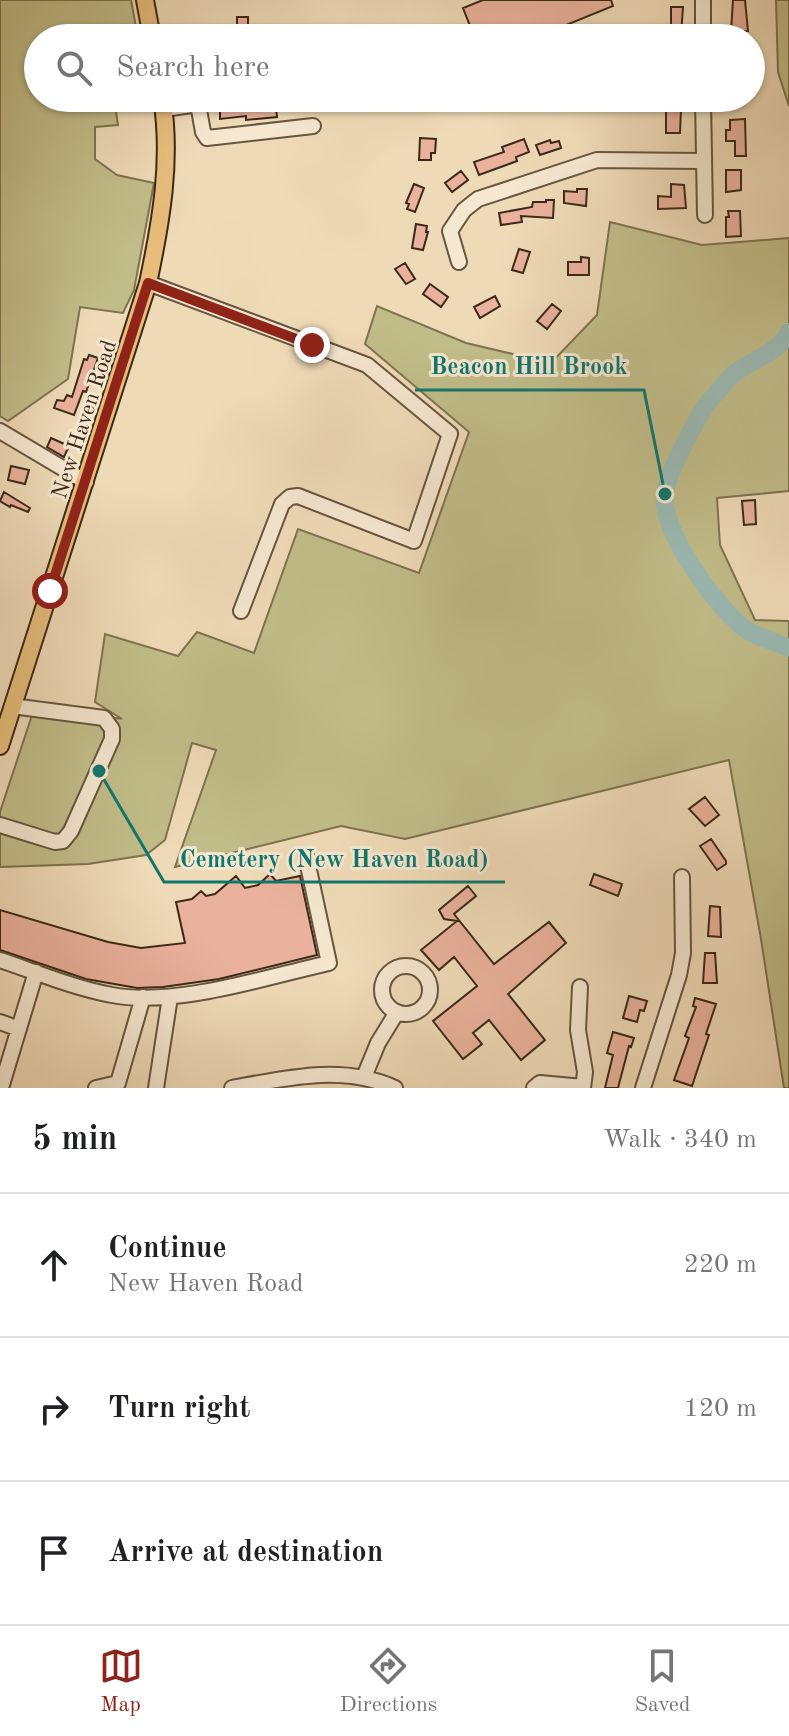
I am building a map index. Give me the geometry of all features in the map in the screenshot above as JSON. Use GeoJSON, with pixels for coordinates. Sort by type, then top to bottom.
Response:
{"type":"FeatureCollection","features":[{"type":"Feature","properties":{"kind":"main road"},"geometry":{"type":"LineString","coordinates":[[145,0],[149,24]]}},
{"type":"Feature","properties":{"kind":"main road","name":"New Haven Road"},"geometry":{"type":"LineString","coordinates":[[0,746],[148,283],[160,226],[166,174],[163,112]]}},
{"type":"Feature","properties":{"kind":"street"},"geometry":{"type":"LineString","coordinates":[[703,0],[703,24]]}},
{"type":"Feature","properties":{"kind":"street"},"geometry":{"type":"LineString","coordinates":[[199,112],[207,138],[313,126]]}},
{"type":"Feature","properties":{"kind":"street"},"geometry":{"type":"LineString","coordinates":[[703,112],[705,215]]}},
{"type":"Feature","properties":{"kind":"street"},"geometry":{"type":"LineString","coordinates":[[459,262],[450,231],[464,210],[478,199],[597,160],[702,161]]}},
{"type":"Feature","properties":{"kind":"street"},"geometry":{"type":"LineString","coordinates":[[148,283],[367,365],[450,434],[414,541],[298,496],[290,497],[282,504],[241,611]]}},
{"type":"Feature","properties":{"kind":"street"},"geometry":{"type":"LineString","coordinates":[[0,431],[86,482]]}},
{"type":"Feature","properties":{"kind":"street"},"geometry":{"type":"LineString","coordinates":[[0,825],[55,842],[63,841],[71,831],[112,739],[112,729],[104,718],[12,706]]}},
{"type":"Feature","properties":{"kind":"street"},"geometry":{"type":"LineString","coordinates":[[0,960],[113,995],[143,997],[170,997],[329,963],[306,856]]}},
{"type":"Feature","properties":{"kind":"street"},"geometry":{"type":"LineString","coordinates":[[643,1088],[679,975],[683,953],[682,877]]}},
{"type":"Feature","properties":{"kind":"street"},"geometry":{"type":"LineString","coordinates":[[1,1088],[4,1066],[36,972]]}},
{"type":"Feature","properties":{"kind":"street"},"geometry":{"type":"LineString","coordinates":[[534,1088],[540,1083],[583,1088],[585,1072],[578,1030],[580,987]]}},
{"type":"Feature","properties":{"kind":"street"},"geometry":{"type":"LineString","coordinates":[[96,1088],[118,1083],[143,997]]}},
{"type":"Feature","properties":{"kind":"street"},"geometry":{"type":"LineString","coordinates":[[156,1088],[170,997]]}},
{"type":"Feature","properties":{"kind":"street"},"geometry":{"type":"LineString","coordinates":[[364,1077],[378,1043],[397,1012]]}},
{"type":"Feature","properties":{"kind":"street"},"geometry":{"type":"LineString","coordinates":[[0,1022],[17,1035]]}},
{"type":"Feature","properties":{"kind":"street"},"geometry":{"type":"LineString","coordinates":[[0,1037],[17,1035]]}},
{"type":"Feature","properties":{"kind":"street"},"geometry":{"type":"LineString","coordinates":[[232,1088],[331,1074],[364,1077],[395,1088]]}},
{"type":"Feature","properties":{"kind":"shaded area"},"geometry":{"type":"Polygon","coordinates":[[[0,0],[131,0],[135,24],[24,24],[24,112],[116,112],[118,125],[95,127],[95,159],[117,175],[154,183],[134,290],[123,313],[80,307],[68,379],[8,421],[0,416],[0,0]]]}},
{"type":"Feature","properties":{"kind":"shaded area"},"geometry":{"type":"Polygon","coordinates":[[[776,0],[789,0],[789,106],[778,72],[776,0]]]}},
{"type":"Feature","properties":{"kind":"shaded area"},"geometry":{"type":"Polygon","coordinates":[[[610,222],[702,245],[789,238],[789,491],[717,498],[720,545],[755,620],[789,621],[789,1088],[784,1088],[729,760],[405,839],[341,826],[175,867],[216,750],[192,743],[165,840],[146,855],[88,864],[0,867],[0,812],[35,706],[122,719],[95,702],[105,634],[178,656],[197,632],[254,653],[298,529],[419,573],[469,432],[365,344],[377,306],[466,343],[551,363],[597,315],[610,222]]]}},
{"type":"Feature","properties":{"kind":"building"},"geometry":{"type":"Polygon","coordinates":[[[483,0],[611,0],[613,6],[568,24],[469,24],[463,8],[483,0]]]}},
{"type":"Feature","properties":{"kind":"building"},"geometry":{"type":"Polygon","coordinates":[[[733,0],[745,0],[747,24],[732,24],[733,0]]]}},
{"type":"Feature","properties":{"kind":"building"},"geometry":{"type":"Polygon","coordinates":[[[671,7],[683,7],[682,24],[671,24],[671,7]]]}},
{"type":"Feature","properties":{"kind":"building"},"geometry":{"type":"Polygon","coordinates":[[[237,17],[248,17],[248,24],[237,24],[237,17]]]}},
{"type":"Feature","properties":{"kind":"building"},"geometry":{"type":"Polygon","coordinates":[[[220,112],[276,112],[277,117],[246,120],[246,116],[220,119],[220,112]]]}},
{"type":"Feature","properties":{"kind":"building"},"geometry":{"type":"Polygon","coordinates":[[[666,112],[681,112],[680,133],[666,133],[666,112]]]}},
{"type":"Feature","properties":{"kind":"building"},"geometry":{"type":"Polygon","coordinates":[[[745,119],[746,156],[735,156],[735,141],[726,141],[726,130],[730,130],[730,120],[745,119]]]}},
{"type":"Feature","properties":{"kind":"building"},"geometry":{"type":"Polygon","coordinates":[[[420,138],[436,139],[431,160],[419,160],[420,138]]]}},
{"type":"Feature","properties":{"kind":"building"},"geometry":{"type":"Polygon","coordinates":[[[524,139],[529,152],[516,157],[517,161],[479,175],[474,162],[504,152],[502,147],[524,139]]]}},
{"type":"Feature","properties":{"kind":"building"},"geometry":{"type":"Polygon","coordinates":[[[550,140],[551,143],[559,141],[561,148],[540,155],[536,145],[550,140]]]}},
{"type":"Feature","properties":{"kind":"building"},"geometry":{"type":"Polygon","coordinates":[[[726,170],[741,170],[741,190],[726,192],[726,170]]]}},
{"type":"Feature","properties":{"kind":"building"},"geometry":{"type":"Polygon","coordinates":[[[461,171],[468,180],[452,192],[445,183],[461,171]]]}},
{"type":"Feature","properties":{"kind":"building"},"geometry":{"type":"Polygon","coordinates":[[[414,184],[424,188],[415,212],[407,209],[409,204],[406,203],[414,184]]]}},
{"type":"Feature","properties":{"kind":"building"},"geometry":{"type":"Polygon","coordinates":[[[671,184],[684,185],[686,208],[658,209],[658,196],[671,197],[671,184]]]}},
{"type":"Feature","properties":{"kind":"building"},"geometry":{"type":"Polygon","coordinates":[[[577,189],[587,189],[586,206],[564,203],[564,191],[577,192],[577,189]]]}},
{"type":"Feature","properties":{"kind":"building"},"geometry":{"type":"Polygon","coordinates":[[[554,200],[553,218],[521,216],[522,222],[501,225],[499,213],[532,207],[533,202],[554,200]]]}},
{"type":"Feature","properties":{"kind":"building"},"geometry":{"type":"Polygon","coordinates":[[[728,211],[740,211],[741,236],[726,237],[728,211]]]}},
{"type":"Feature","properties":{"kind":"building"},"geometry":{"type":"Polygon","coordinates":[[[416,224],[427,226],[423,250],[412,248],[416,224]]]}},
{"type":"Feature","properties":{"kind":"building"},"geometry":{"type":"Polygon","coordinates":[[[519,249],[530,252],[523,273],[512,270],[519,249]]]}},
{"type":"Feature","properties":{"kind":"building"},"geometry":{"type":"Polygon","coordinates":[[[581,257],[589,258],[589,275],[568,275],[568,262],[581,262],[581,257]]]}},
{"type":"Feature","properties":{"kind":"building"},"geometry":{"type":"Polygon","coordinates":[[[405,263],[415,279],[406,284],[395,269],[405,263]]]}},
{"type":"Feature","properties":{"kind":"building"},"geometry":{"type":"Polygon","coordinates":[[[430,284],[448,297],[441,307],[423,294],[430,284]]]}},
{"type":"Feature","properties":{"kind":"building"},"geometry":{"type":"Polygon","coordinates":[[[495,296],[500,306],[480,318],[474,307],[495,296]]]}},
{"type":"Feature","properties":{"kind":"building"},"geometry":{"type":"Polygon","coordinates":[[[552,304],[561,311],[547,329],[537,321],[552,304]]]}},
{"type":"Feature","properties":{"kind":"building"},"geometry":{"type":"Polygon","coordinates":[[[89,355],[98,358],[74,415],[54,408],[57,400],[64,401],[67,395],[72,397],[84,359],[87,360],[89,355]]]}},
{"type":"Feature","properties":{"kind":"building"},"geometry":{"type":"Polygon","coordinates":[[[51,438],[69,446],[64,457],[47,447],[51,438]]]}},
{"type":"Feature","properties":{"kind":"building"},"geometry":{"type":"Polygon","coordinates":[[[11,466],[29,470],[25,484],[8,480],[11,466]]]}},
{"type":"Feature","properties":{"kind":"building"},"geometry":{"type":"Polygon","coordinates":[[[4,492],[30,508],[28,512],[0,501],[4,492]]]}},
{"type":"Feature","properties":{"kind":"building"},"geometry":{"type":"Polygon","coordinates":[[[755,500],[756,524],[744,525],[742,501],[755,500]]]}},
{"type":"Feature","properties":{"kind":"building"},"geometry":{"type":"Polygon","coordinates":[[[705,797],[719,815],[705,826],[689,809],[705,797]]]}},
{"type":"Feature","properties":{"kind":"building"},"geometry":{"type":"Polygon","coordinates":[[[711,839],[726,861],[717,870],[700,846],[711,839]]]}},
{"type":"Feature","properties":{"kind":"building"},"geometry":{"type":"Polygon","coordinates":[[[270,874],[276,881],[300,876],[317,955],[219,979],[137,988],[86,979],[0,950],[0,910],[108,942],[141,948],[185,943],[176,902],[192,899],[201,891],[206,896],[215,894],[236,876],[245,888],[258,885],[270,874]]]}},
{"type":"Feature","properties":{"kind":"building"},"geometry":{"type":"Polygon","coordinates":[[[594,874],[622,884],[618,896],[590,885],[594,874]]]}},
{"type":"Feature","properties":{"kind":"building"},"geometry":{"type":"Polygon","coordinates":[[[468,886],[476,896],[454,914],[494,964],[549,922],[566,943],[508,994],[545,1040],[521,1060],[489,1020],[473,1033],[482,1044],[463,1059],[433,1021],[477,986],[454,957],[439,970],[421,950],[457,921],[444,919],[439,910],[468,886]]]}},
{"type":"Feature","properties":{"kind":"building"},"geometry":{"type":"Polygon","coordinates":[[[710,906],[720,907],[721,937],[708,936],[710,906]]]}},
{"type":"Feature","properties":{"kind":"building"},"geometry":{"type":"Polygon","coordinates":[[[705,953],[715,953],[717,983],[703,983],[705,953]]]}},
{"type":"Feature","properties":{"kind":"building"},"geometry":{"type":"Polygon","coordinates":[[[629,996],[647,1001],[644,1011],[640,1010],[637,1022],[623,1018],[629,996]]]}},
{"type":"Feature","properties":{"kind":"building"},"geometry":{"type":"Polygon","coordinates":[[[695,998],[716,1004],[692,1086],[674,1080],[689,1038],[685,1036],[696,1007],[693,1006],[695,998]]]}},
{"type":"Feature","properties":{"kind":"building"},"geometry":{"type":"Polygon","coordinates":[[[613,1032],[634,1038],[618,1088],[605,1088],[613,1055],[607,1053],[613,1032]]]}},
{"type":"Feature","properties":{"kind":"waterway"},"geometry":{"type":"LineString","coordinates":[[789,332],[772,351],[733,375],[711,399],[684,444],[665,493],[671,526],[705,586],[744,628],[789,648]]}},
{"type":"Feature","properties":{"kind":"place","name":"Beacon Hill Brook"},"geometry":{"type":"Point","coordinates":[665,494]}},
{"type":"Feature","properties":{"kind":"place","name":"Cemetery (New Haven Road)"},"geometry":{"type":"Point","coordinates":[99,771]}},
{"type":"Feature","properties":{"kind":"route"},"geometry":{"type":"LineString","coordinates":[[50,591],[148,283],[312,345]]}}]}
